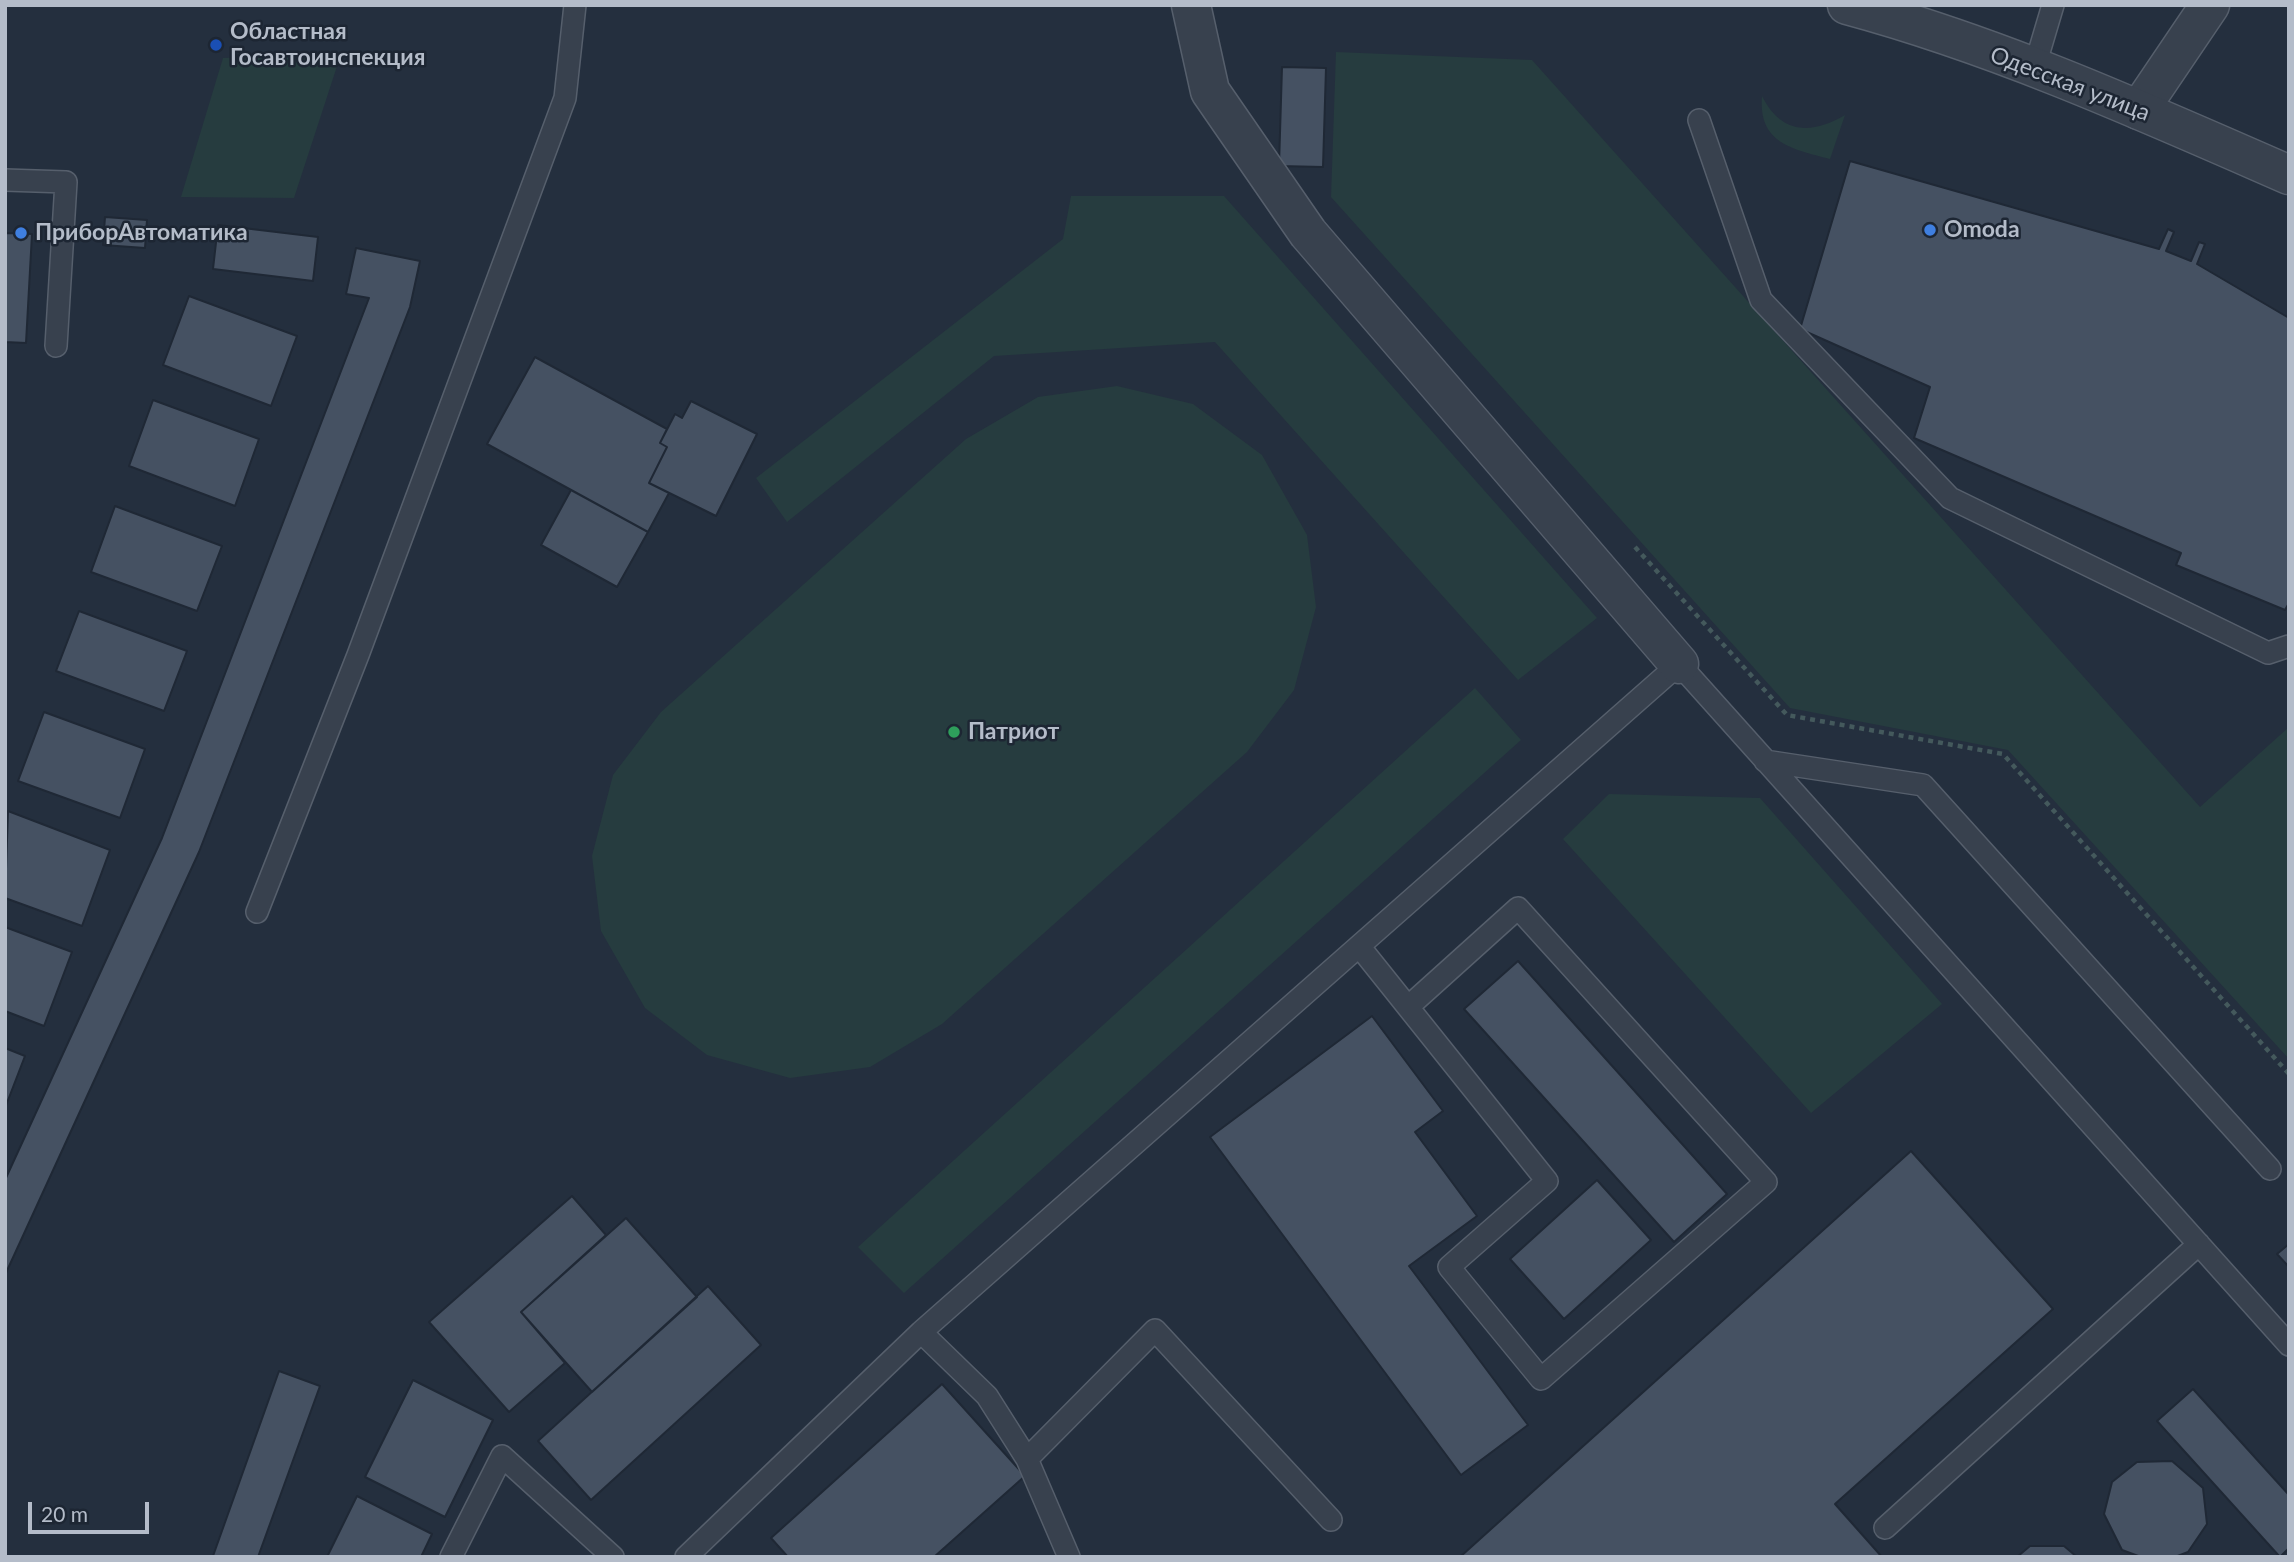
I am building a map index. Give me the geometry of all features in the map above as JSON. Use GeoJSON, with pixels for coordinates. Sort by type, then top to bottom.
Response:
{"type":"FeatureCollection","features":[{"type":"Feature","properties":{"kind":"street"},"geometry":{"type":"LineString","coordinates":[[1191,5],[1210,91],[1308,233],[1679,664]]}},
{"type":"Feature","properties":{"kind":"street","name":"Одесская улица"},"geometry":{"type":"LineString","coordinates":[[1847,5],[2034,69],[2139,110],[2289,175]]}},
{"type":"Feature","properties":{"kind":"street"},"geometry":{"type":"LineString","coordinates":[[2139,110],[2210,5]]}},
{"type":"Feature","properties":{"kind":"lane"},"geometry":{"type":"LineString","coordinates":[[257,912],[358,655],[565,97],[575,5]]}},
{"type":"Feature","properties":{"kind":"lane"},"geometry":{"type":"LineString","coordinates":[[2034,69],[2053,5]]}},
{"type":"Feature","properties":{"kind":"lane"},"geometry":{"type":"LineString","coordinates":[[1699,120],[1761,300],[1950,498],[2268,653],[2289,646]]}},
{"type":"Feature","properties":{"kind":"lane"},"geometry":{"type":"LineString","coordinates":[[5,180],[66,181],[56,346]]}},
{"type":"Feature","properties":{"kind":"lane"},"geometry":{"type":"LineString","coordinates":[[686,1557],[921,1332],[1679,664],[2289,1345]]}},
{"type":"Feature","properties":{"kind":"lane"},"geometry":{"type":"LineString","coordinates":[[1765,761],[1923,785],[2270,1169]]}},
{"type":"Feature","properties":{"kind":"lane"},"geometry":{"type":"LineString","coordinates":[[1359,946],[1547,1181],[1449,1268],[1541,1379],[1766,1182],[1518,908],[1408,1007]]}},
{"type":"Feature","properties":{"kind":"lane"},"geometry":{"type":"LineString","coordinates":[[1885,1528],[2199,1244]]}},
{"type":"Feature","properties":{"kind":"lane"},"geometry":{"type":"LineString","coordinates":[[1027,1459],[1155,1330],[1331,1520]]}},
{"type":"Feature","properties":{"kind":"lane"},"geometry":{"type":"LineString","coordinates":[[921,1332],[988,1396],[1027,1459],[1069,1557]]}},
{"type":"Feature","properties":{"kind":"lane"},"geometry":{"type":"LineString","coordinates":[[452,1557],[502,1456],[613,1557]]}},
{"type":"Feature","properties":{"kind":"path"},"geometry":{"type":"LineString","coordinates":[[1630,540],[1787,715],[2003,754],[2289,1074]]}},
{"type":"Feature","properties":{"kind":"green space"},"geometry":{"type":"Polygon","coordinates":[[[1336,52],[1532,60],[2200,807],[2289,727],[2289,1059],[2008,750],[1790,708],[1331,197],[1336,52]]]}},
{"type":"Feature","properties":{"kind":"green space"},"geometry":{"type":"Polygon","coordinates":[[[341,54],[294,198],[181,197],[223,58],[341,54]]]}},
{"type":"Feature","properties":{"kind":"green space"},"geometry":{"type":"Polygon","coordinates":[[[1762,96],[1778,118],[1798,127],[1820,126],[1845,115],[1830,159],[1791,147],[1772,134],[1762,112],[1762,96]]]}},
{"type":"Feature","properties":{"kind":"green space"},"geometry":{"type":"Polygon","coordinates":[[[1071,196],[1224,196],[1597,618],[1518,680],[1215,342],[994,356],[787,522],[756,478],[1063,239],[1071,196]]]}},
{"type":"Feature","properties":{"kind":"green space","name":"Патриот"},"geometry":{"type":"Polygon","coordinates":[[[1117,386],[1193,404],[1262,455],[1307,535],[1316,607],[1294,690],[1247,752],[942,1024],[870,1067],[790,1078],[707,1055],[645,1008],[601,931],[592,856],[613,775],[661,712],[966,439],[1038,397],[1117,386]]]}},
{"type":"Feature","properties":{"kind":"green space"},"geometry":{"type":"Polygon","coordinates":[[[1475,688],[1521,740],[904,1293],[858,1247],[1475,688]]]}},
{"type":"Feature","properties":{"kind":"green space"},"geometry":{"type":"Polygon","coordinates":[[[1609,794],[1760,798],[1942,1004],[1811,1113],[1563,839],[1609,794]]]}},
{"type":"Feature","properties":{"kind":"building"},"geometry":{"type":"Polygon","coordinates":[[[1282,67],[1326,68],[1323,167],[1279,166],[1282,67]]]}},
{"type":"Feature","properties":{"kind":"building"},"geometry":{"type":"Polygon","coordinates":[[[1850,161],[2159,249],[2168,229],[2174,232],[2166,251],[2191,261],[2199,242],[2205,244],[2197,264],[2289,318],[2289,603],[2285,610],[2176,565],[2181,553],[1914,438],[1930,387],[1800,329],[1850,161]]]}},
{"type":"Feature","properties":{"kind":"building"},"geometry":{"type":"Polygon","coordinates":[[[105,217],[147,220],[145,248],[103,245],[105,217]]]}},
{"type":"Feature","properties":{"kind":"building"},"geometry":{"type":"Polygon","coordinates":[[[218,225],[318,237],[313,281],[213,269],[218,225]]]}},
{"type":"Feature","properties":{"kind":"building"},"geometry":{"type":"Polygon","coordinates":[[[5,233],[32,234],[26,343],[5,342],[5,233]]]}},
{"type":"Feature","properties":{"kind":"building"},"geometry":{"type":"Polygon","coordinates":[[[356,248],[420,261],[410,307],[199,852],[5,1275],[5,1180],[162,838],[369,298],[346,294],[356,248]]]}},
{"type":"Feature","properties":{"kind":"building"},"geometry":{"type":"Polygon","coordinates":[[[189,296],[297,336],[271,406],[163,365],[189,296]]]}},
{"type":"Feature","properties":{"kind":"building"},"geometry":{"type":"Polygon","coordinates":[[[535,357],[667,429],[660,443],[667,447],[649,483],[669,493],[648,532],[487,444],[535,357]]]}},
{"type":"Feature","properties":{"kind":"building"},"geometry":{"type":"Polygon","coordinates":[[[153,400],[259,439],[235,506],[129,466],[153,400]]]}},
{"type":"Feature","properties":{"kind":"building"},"geometry":{"type":"Polygon","coordinates":[[[691,401],[757,434],[716,516],[649,483],[667,447],[660,443],[675,414],[682,418],[691,401]]]}},
{"type":"Feature","properties":{"kind":"building"},"geometry":{"type":"Polygon","coordinates":[[[571,490],[648,532],[617,587],[541,545],[571,490]]]}},
{"type":"Feature","properties":{"kind":"building"},"geometry":{"type":"Polygon","coordinates":[[[115,506],[222,546],[197,611],[91,572],[115,506]]]}},
{"type":"Feature","properties":{"kind":"building"},"geometry":{"type":"Polygon","coordinates":[[[79,611],[187,651],[164,711],[56,671],[79,611]]]}},
{"type":"Feature","properties":{"kind":"building"},"geometry":{"type":"Polygon","coordinates":[[[44,712],[145,749],[120,818],[18,781],[44,712]]]}},
{"type":"Feature","properties":{"kind":"building"},"geometry":{"type":"Polygon","coordinates":[[[8,811],[110,850],[82,926],[5,898],[8,811]]]}},
{"type":"Feature","properties":{"kind":"building"},"geometry":{"type":"Polygon","coordinates":[[[5,927],[72,952],[44,1026],[5,1011],[5,927]]]}},
{"type":"Feature","properties":{"kind":"building"},"geometry":{"type":"Polygon","coordinates":[[[1518,961],[1727,1194],[1674,1242],[1464,1009],[1518,961]]]}},
{"type":"Feature","properties":{"kind":"building"},"geometry":{"type":"Polygon","coordinates":[[[1372,1016],[1443,1111],[1415,1132],[1477,1216],[1409,1266],[1528,1425],[1461,1475],[1210,1137],[1372,1016]]]}},
{"type":"Feature","properties":{"kind":"building"},"geometry":{"type":"Polygon","coordinates":[[[5,1048],[25,1056],[5,1108],[5,1048]]]}},
{"type":"Feature","properties":{"kind":"building"},"geometry":{"type":"Polygon","coordinates":[[[1911,1151],[2053,1309],[1835,1504],[1882,1557],[1460,1557],[1911,1151]]]}},
{"type":"Feature","properties":{"kind":"building"},"geometry":{"type":"Polygon","coordinates":[[[1597,1180],[1651,1240],[1564,1319],[1510,1259],[1597,1180]]]}},
{"type":"Feature","properties":{"kind":"building"},"geometry":{"type":"Polygon","coordinates":[[[572,1196],[606,1235],[521,1312],[565,1363],[509,1412],[429,1322],[572,1196]]]}},
{"type":"Feature","properties":{"kind":"building"},"geometry":{"type":"Polygon","coordinates":[[[626,1218],[697,1297],[592,1392],[521,1312],[626,1218]]]}},
{"type":"Feature","properties":{"kind":"building"},"geometry":{"type":"Polygon","coordinates":[[[2289,1244],[2289,1267],[2277,1254],[2289,1244]]]}},
{"type":"Feature","properties":{"kind":"building"},"geometry":{"type":"Polygon","coordinates":[[[708,1286],[761,1345],[591,1500],[538,1441],[708,1286]]]}},
{"type":"Feature","properties":{"kind":"building"},"geometry":{"type":"Polygon","coordinates":[[[279,1371],[320,1386],[258,1557],[213,1556],[279,1371]]]}},
{"type":"Feature","properties":{"kind":"building"},"geometry":{"type":"Polygon","coordinates":[[[413,1380],[493,1420],[445,1517],[365,1477],[413,1380]]]}},
{"type":"Feature","properties":{"kind":"building"},"geometry":{"type":"Polygon","coordinates":[[[942,1384],[1025,1476],[934,1557],[788,1557],[771,1538],[942,1384]]]}},
{"type":"Feature","properties":{"kind":"building"},"geometry":{"type":"Polygon","coordinates":[[[2193,1389],[2289,1495],[2289,1548],[2280,1557],[2157,1421],[2193,1389]]]}},
{"type":"Feature","properties":{"kind":"building"},"geometry":{"type":"Polygon","coordinates":[[[2172,1461],[2203,1488],[2207,1524],[2188,1552],[2175,1557],[2141,1557],[2122,1550],[2104,1514],[2112,1482],[2137,1462],[2172,1461]]]}},
{"type":"Feature","properties":{"kind":"building"},"geometry":{"type":"Polygon","coordinates":[[[357,1496],[432,1534],[421,1557],[327,1557],[357,1496]]]}},
{"type":"Feature","properties":{"kind":"building"},"geometry":{"type":"Polygon","coordinates":[[[2030,1546],[2064,1546],[2077,1557],[2017,1557],[2030,1546]]]}},
{"type":"Feature","properties":{"kind":"place","name":"Областная Госавтоинспекция"},"geometry":{"type":"Point","coordinates":[216,45]}},
{"type":"Feature","properties":{"kind":"place","name":"Omoda"},"geometry":{"type":"Point","coordinates":[1930,230]}},
{"type":"Feature","properties":{"kind":"place","name":"ПриборАвтоматика"},"geometry":{"type":"Point","coordinates":[21,233]}},
{"type":"Feature","properties":{"kind":"place","name":"Патриот"},"geometry":{"type":"Point","coordinates":[954,732]}}]}
